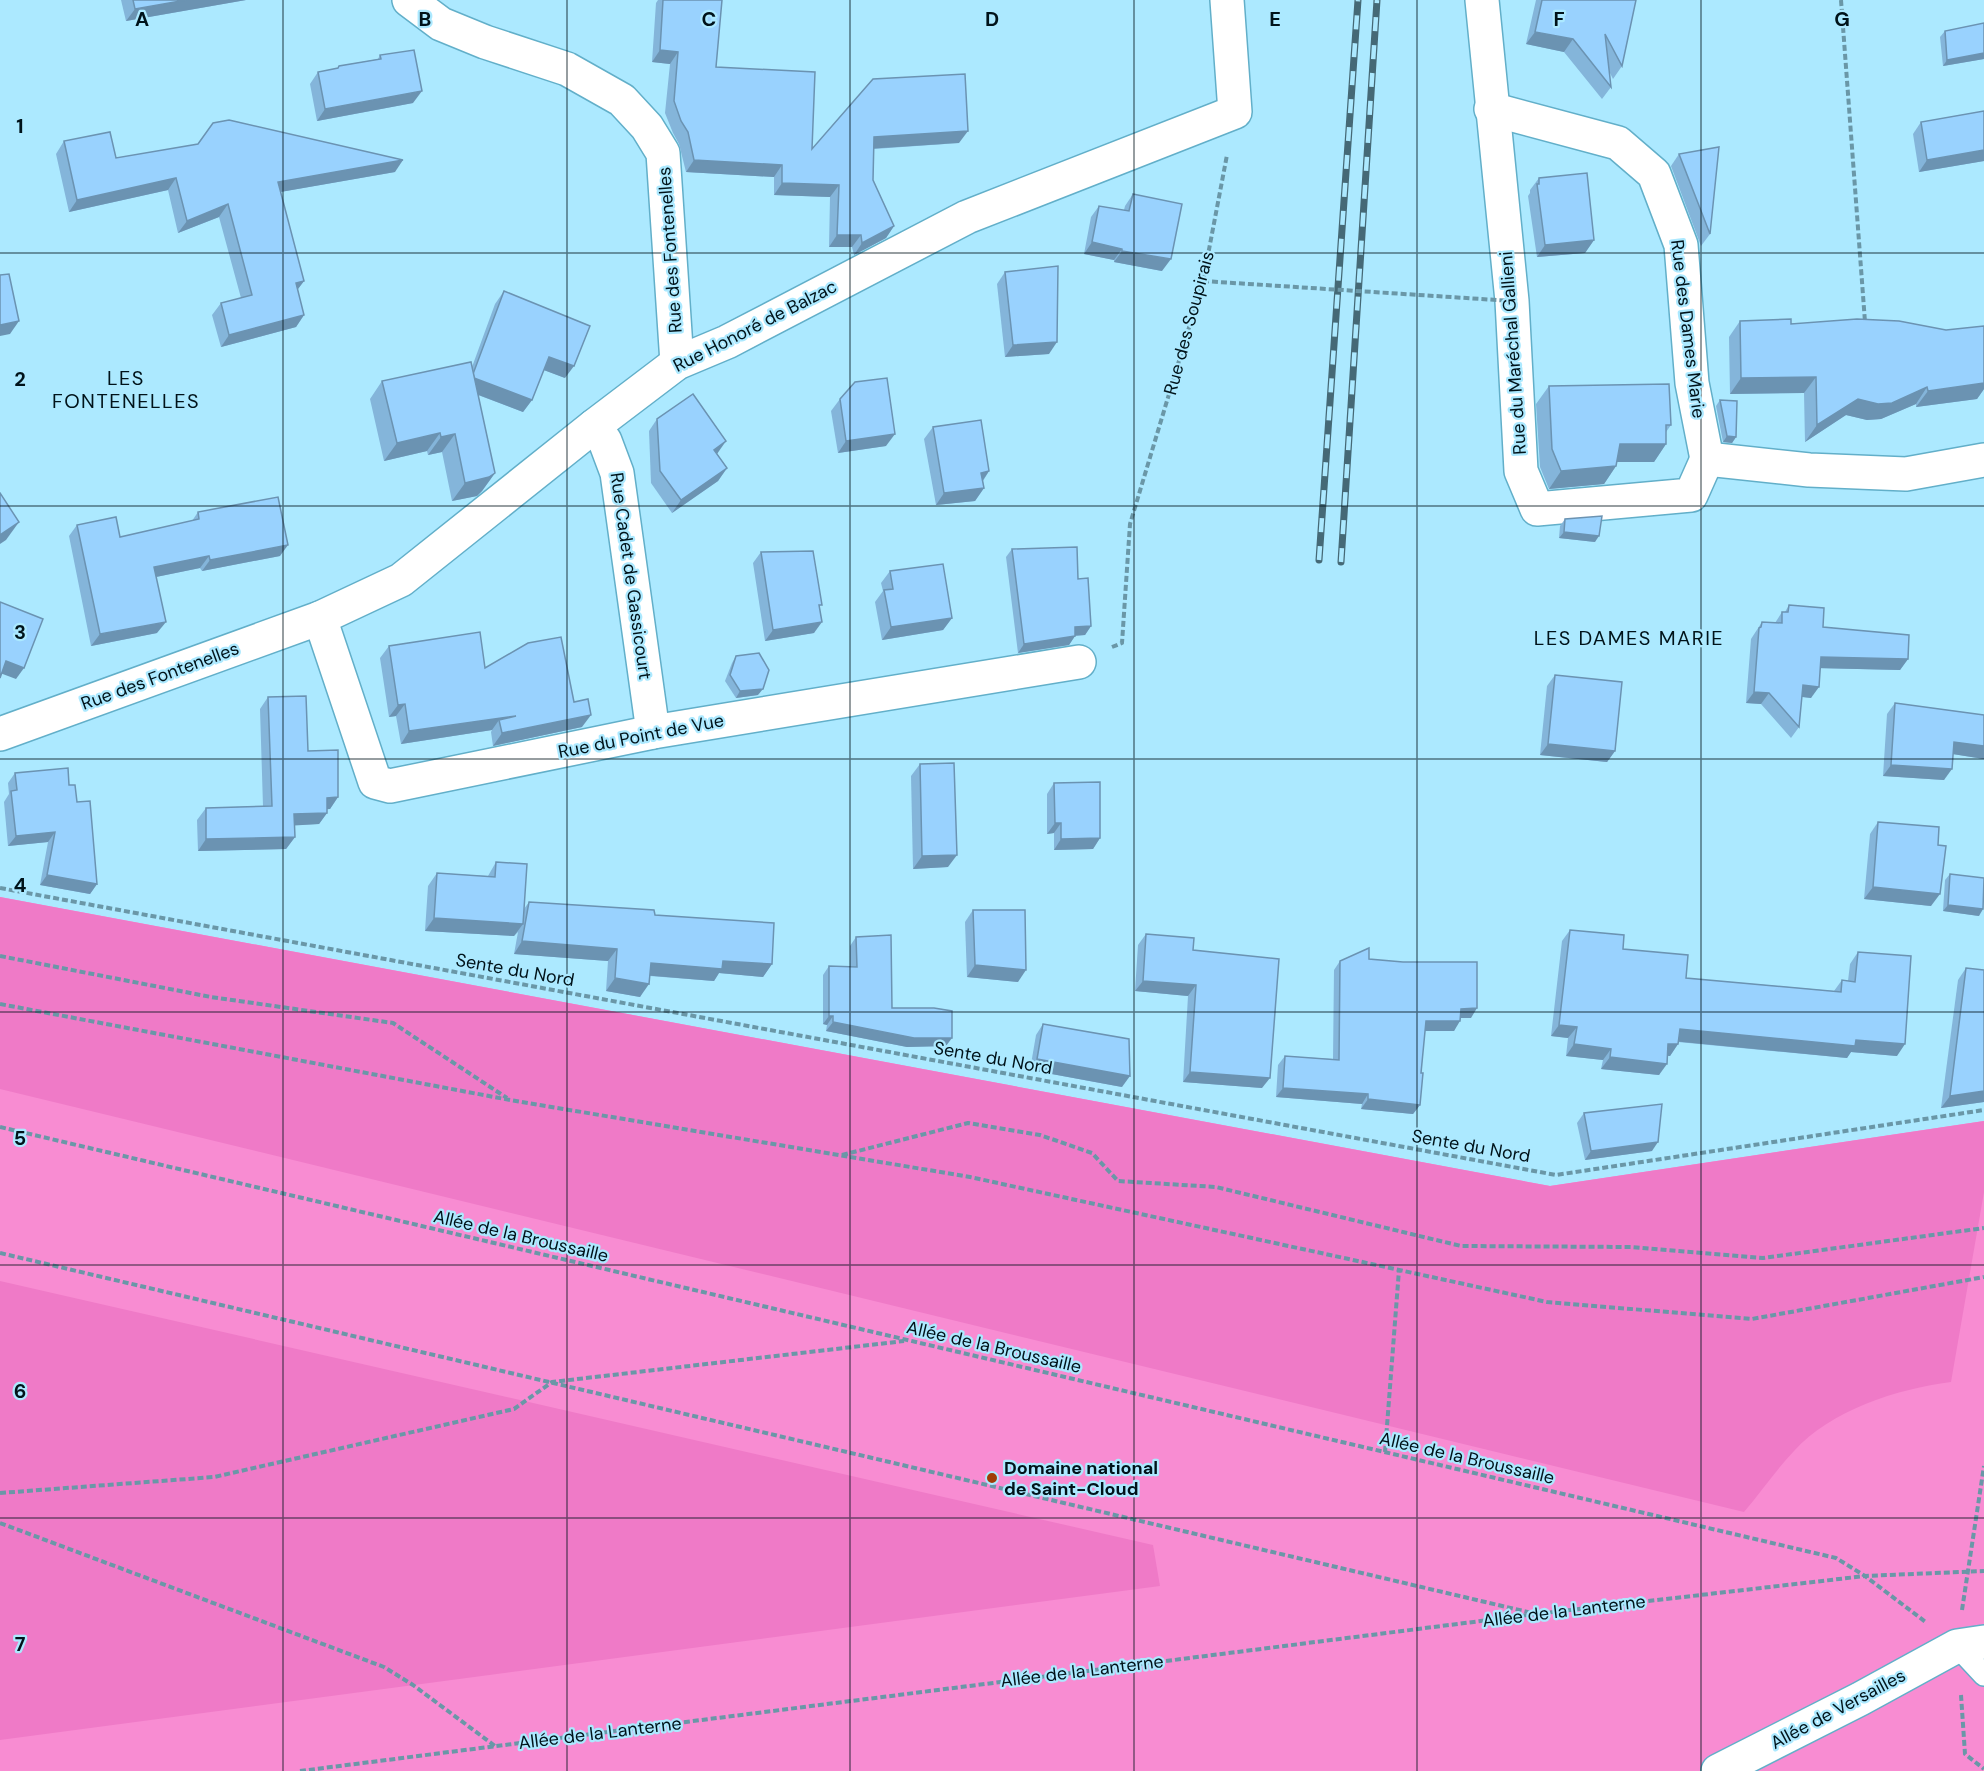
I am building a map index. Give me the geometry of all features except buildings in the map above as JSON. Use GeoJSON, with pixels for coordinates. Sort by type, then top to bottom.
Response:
{"type":"FeatureCollection","features":[{"type":"Feature","properties":{"kind":"street","name":"Rue des Fontenelles"},"geometry":{"type":"LineString","coordinates":[[409,0],[441,24],[485,42],[567,69],[622,100],[647,127],[663,153],[677,363]]}},
{"type":"Feature","properties":{"kind":"street"},"geometry":{"type":"LineString","coordinates":[[1227,0],[1235,112]]}},
{"type":"Feature","properties":{"kind":"street","name":"Rue du Maréchal Gallieni"},"geometry":{"type":"LineString","coordinates":[[1482,0],[1491,109],[1512,301],[1521,471],[1537,509],[1691,495],[1707,459]]}},
{"type":"Feature","properties":{"kind":"street","name":"Rue des Dames Marie"},"geometry":{"type":"LineString","coordinates":[[1491,109],[1618,142],[1654,174],[1682,245],[1692,383],[1707,459]]}},
{"type":"Feature","properties":{"kind":"street","name":"Rue Honoré de Balzac"},"geometry":{"type":"LineString","coordinates":[[320,618],[400,579],[677,363],[727,342],[967,217],[1235,112]]}},
{"type":"Feature","properties":{"kind":"street","name":"Rue Cadet de Gassicourt"},"geometry":{"type":"LineString","coordinates":[[594,426],[605,441],[617,473],[653,732]]}},
{"type":"Feature","properties":{"kind":"street"},"geometry":{"type":"LineString","coordinates":[[1707,459],[1809,470],[1906,474],[1984,460]]}},
{"type":"Feature","properties":{"kind":"street","name":"Rue des Fontenelles"},"geometry":{"type":"LineString","coordinates":[[0,734],[320,618]]}},
{"type":"Feature","properties":{"kind":"street","name":"Rue du Point de Vue"},"geometry":{"type":"LineString","coordinates":[[320,618],[375,782],[390,786],[653,732],[1079,662]]}},
{"type":"Feature","properties":{"kind":"street","name":"Allée de Versailles"},"geometry":{"type":"LineString","coordinates":[[1718,1771],[1970,1644]]}},
{"type":"Feature","properties":{"kind":"lane"},"geometry":{"type":"LineString","coordinates":[[1970,1644],[1984,1675]]}},
{"type":"Feature","properties":{"kind":"path"},"geometry":{"type":"LineString","coordinates":[[1841,0],[1865,324]]}},
{"type":"Feature","properties":{"kind":"path","name":"Rue des Soupirais"},"geometry":{"type":"LineString","coordinates":[[1122,643],[1130,524],[1203,281],[1235,112]]}},
{"type":"Feature","properties":{"kind":"path"},"geometry":{"type":"LineString","coordinates":[[1203,281],[1512,301]]}},
{"type":"Feature","properties":{"kind":"path","name":"Sente du Nord"},"geometry":{"type":"LineString","coordinates":[[0,888],[1556,1175],[1984,1110]]}},
{"type":"Feature","properties":{"kind":"path"},"geometry":{"type":"LineString","coordinates":[[0,956],[211,997],[393,1023],[510,1100]]}},
{"type":"Feature","properties":{"kind":"path"},"geometry":{"type":"LineString","coordinates":[[0,1004],[510,1100],[970,1177],[1546,1302],[1752,1319],[1984,1277]]}},
{"type":"Feature","properties":{"kind":"path"},"geometry":{"type":"LineString","coordinates":[[838,1156],[968,1123],[1040,1135],[1092,1153],[1118,1181],[1216,1186],[1461,1246],[1632,1247],[1763,1258],[1984,1228]]}},
{"type":"Feature","properties":{"kind":"path","name":"Allée de la Broussaille"},"geometry":{"type":"LineString","coordinates":[[0,1127],[1836,1558],[1970,1644]]}},
{"type":"Feature","properties":{"kind":"path"},"geometry":{"type":"LineString","coordinates":[[0,1253],[1536,1614]]}},
{"type":"Feature","properties":{"kind":"path"},"geometry":{"type":"LineString","coordinates":[[1384,1452],[1399,1270]]}},
{"type":"Feature","properties":{"kind":"path"},"geometry":{"type":"LineString","coordinates":[[0,1493],[214,1477],[514,1409],[552,1382],[908,1340]]}},
{"type":"Feature","properties":{"kind":"path"},"geometry":{"type":"LineString","coordinates":[[1984,1466],[1968,1572],[1970,1644],[1965,1754],[1984,1769]]}},
{"type":"Feature","properties":{"kind":"path"},"geometry":{"type":"LineString","coordinates":[[0,1523],[384,1667],[413,1685],[495,1746]]}},
{"type":"Feature","properties":{"kind":"path","name":"Allée de la Lanterne"},"geometry":{"type":"LineString","coordinates":[[300,1771],[1536,1614],[1865,1576],[1984,1571]]}},
{"type":"Feature","properties":{"kind":"shaded area","name":"Domaine national de Saint-Cloud"},"geometry":{"type":"Polygon","coordinates":[[[0,897],[1550,1186],[1984,1121],[1984,1771],[0,1771],[0,897]]]}},
{"type":"Feature","properties":{"kind":"shaded area"},"geometry":{"type":"Polygon","coordinates":[[[0,897],[1550,1186],[1984,1121],[1984,1192],[1951,1382],[1887,1396],[1846,1413],[1827,1424],[1794,1451],[1744,1512],[0,1089],[0,897]]]}},
{"type":"Feature","properties":{"kind":"shaded area"},"geometry":{"type":"Polygon","coordinates":[[[0,1281],[1153,1545],[1160,1586],[0,1740],[0,1281]]]}},
{"type":"Feature","properties":{"kind":"railway"},"geometry":{"type":"LineString","coordinates":[[1319,560],[1358,0]]}},
{"type":"Feature","properties":{"kind":"railway"},"geometry":{"type":"LineString","coordinates":[[1341,562],[1377,0]]}},
{"type":"Feature","properties":{"kind":"place","name":"Domaine national de Saint-Cloud"},"geometry":{"type":"Point","coordinates":[992,1478]}},
{"type":"Feature","properties":{"kind":"district","name":"LES FONTENELLES"},"geometry":{"type":"Point","coordinates":[126,390]}},
{"type":"Feature","properties":{"kind":"district","name":"LES DAMES MARIE"},"geometry":{"type":"Point","coordinates":[1629,638]}}]}
